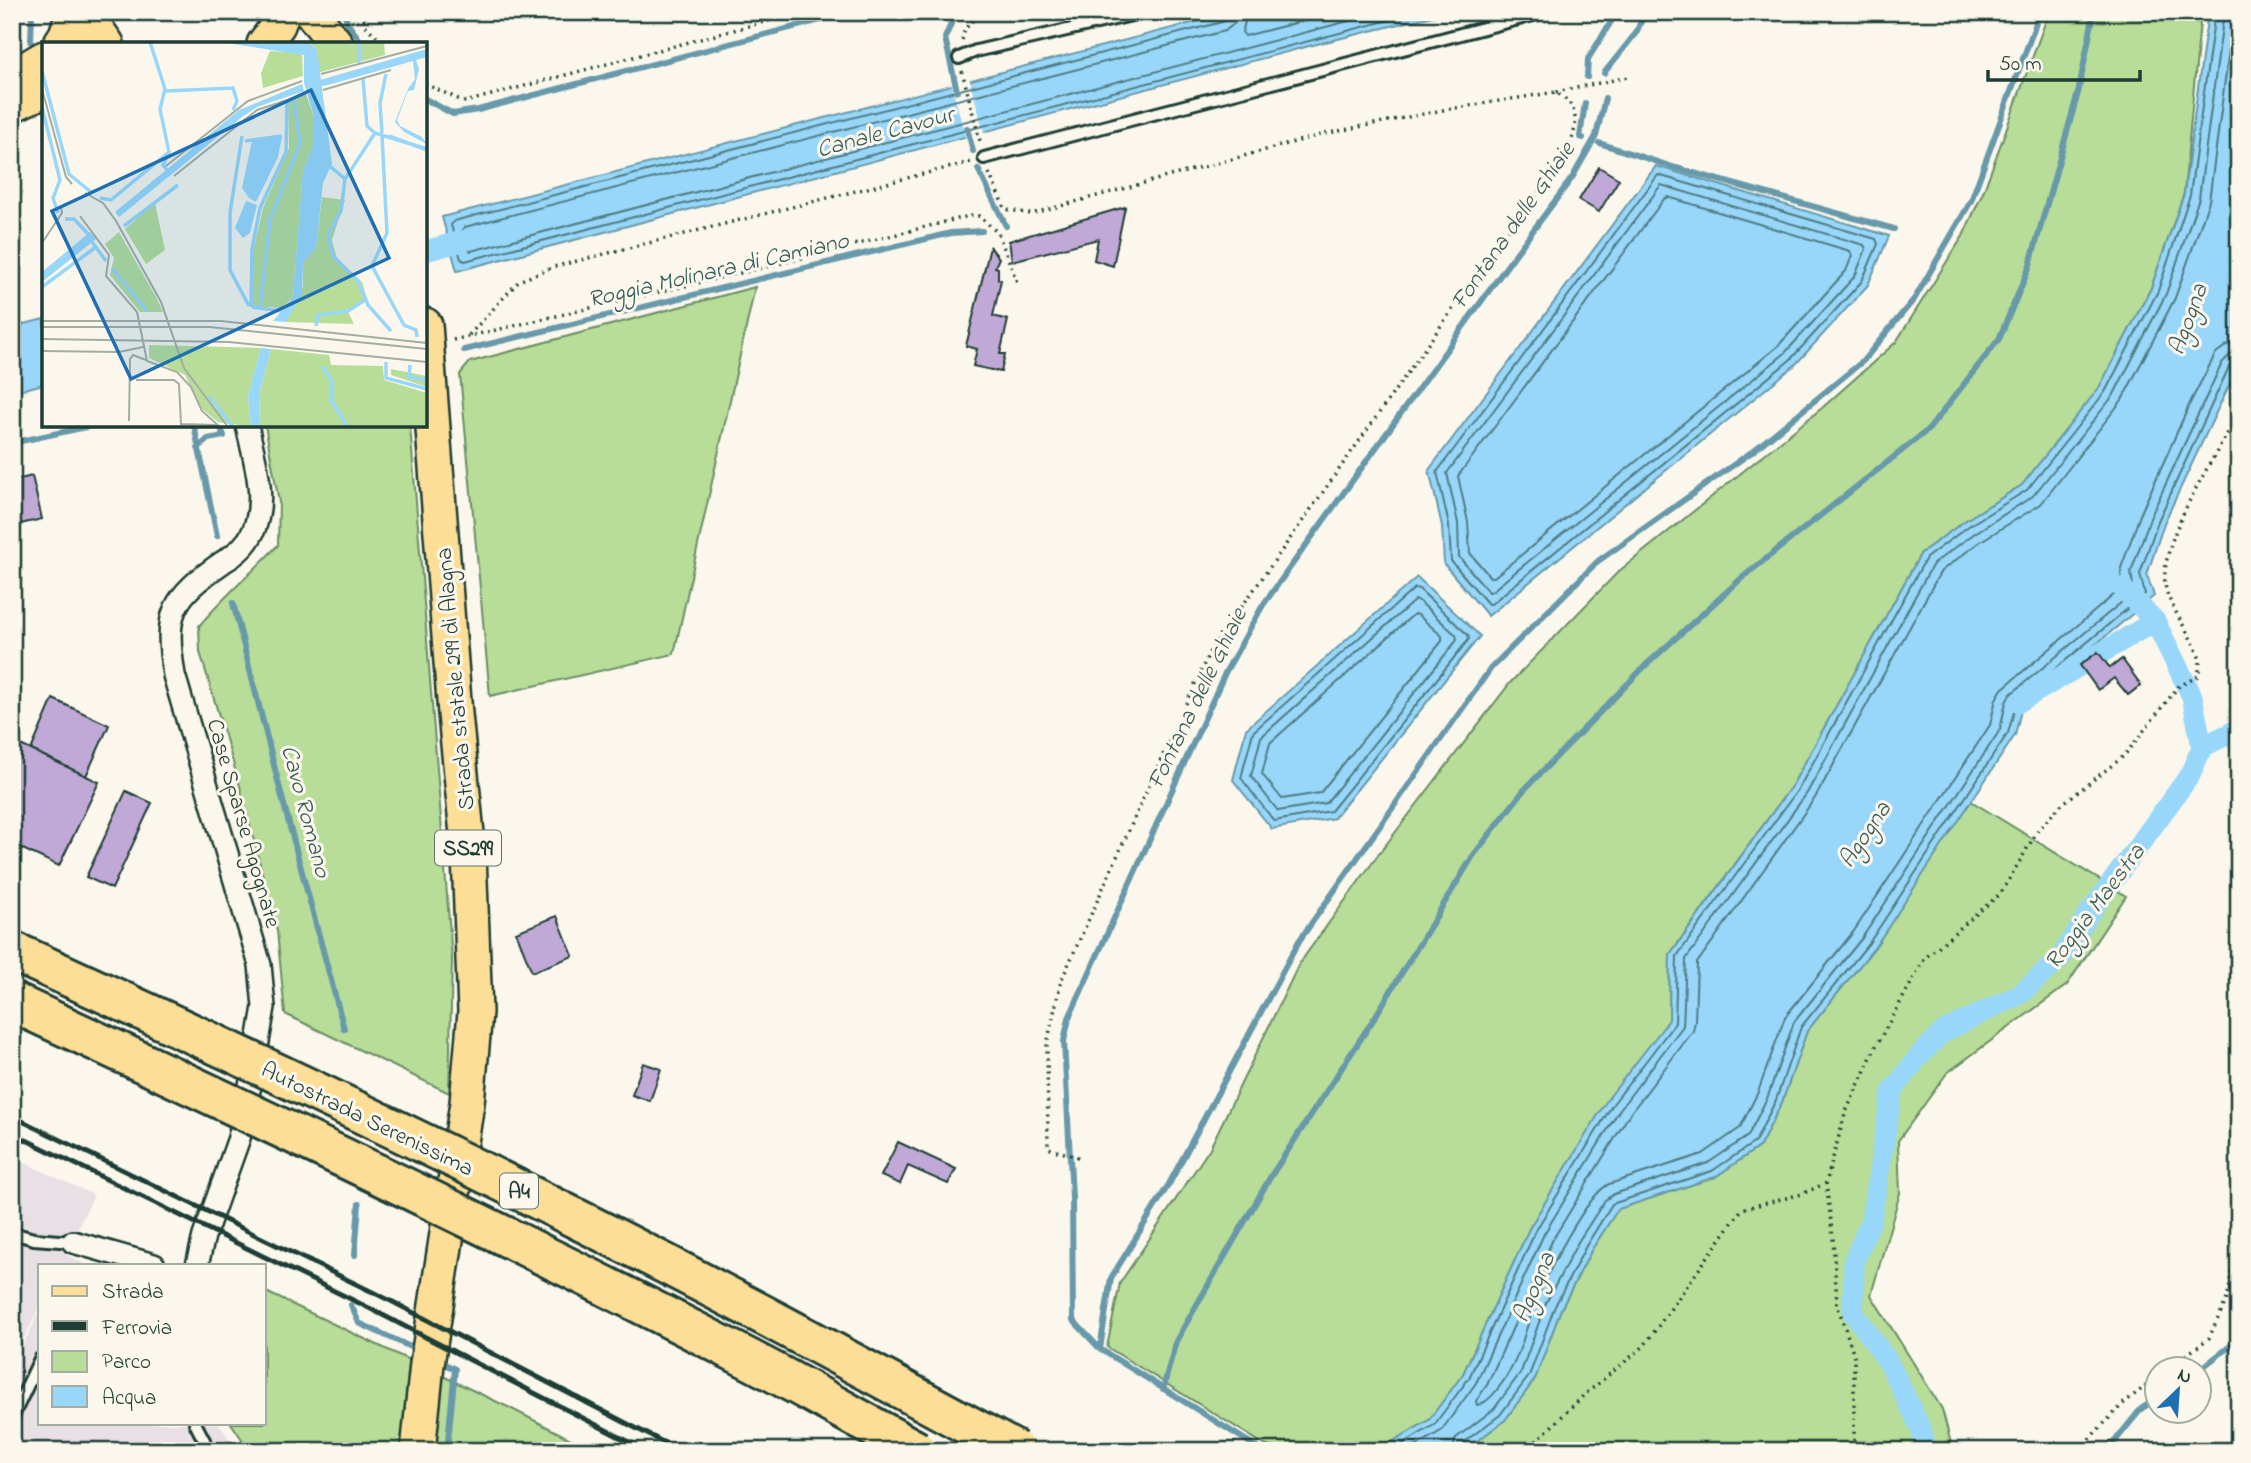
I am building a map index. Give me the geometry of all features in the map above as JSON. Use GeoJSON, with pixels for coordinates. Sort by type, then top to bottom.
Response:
{"type":"FeatureCollection","features":[{"type":"Feature","properties":{"kind":"highway","name":"Autostrada Serenissima"},"geometry":{"type":"LineString","coordinates":[[12,951],[189,1032],[582,1222],[837,1354],[1016,1451]]}},
{"type":"Feature","properties":{"kind":"highway","name":"Autostrada Serenissima"},"geometry":{"type":"LineString","coordinates":[[12,1002],[502,1235],[742,1355],[917,1451]]}},
{"type":"Feature","properties":{"kind":"main road"},"geometry":{"type":"LineString","coordinates":[[61,42],[73,12]]}},
{"type":"Feature","properties":{"kind":"main road"},"geometry":{"type":"LineString","coordinates":[[88,12],[106,42]]}},
{"type":"Feature","properties":{"kind":"main road"},"geometry":{"type":"LineString","coordinates":[[265,42],[278,25],[283,12]]}},
{"type":"Feature","properties":{"kind":"main road"},"geometry":{"type":"LineString","coordinates":[[311,12],[334,42]]}},
{"type":"Feature","properties":{"kind":"main road"},"geometry":{"type":"LineString","coordinates":[[12,77],[42,59]]}},
{"type":"Feature","properties":{"kind":"main road"},"geometry":{"type":"LineString","coordinates":[[12,105],[42,91]]}},
{"type":"Feature","properties":{"kind":"main road","name":"Strada statale 299 di Alagna"},"geometry":{"type":"LineString","coordinates":[[418,1451],[428,1356],[467,1103],[475,1012],[469,854],[455,713],[427,349]]}},
{"type":"Feature","properties":{"kind":"street","name":"Case Sparse Agognate"},"geometry":{"type":"LineString","coordinates":[[197,1264],[204,1236],[239,1138],[264,1007],[260,965],[174,675],[169,643],[170,621],[180,597],[199,579],[244,546],[253,532],[259,507],[258,469],[248,427]]}},
{"type":"Feature","properties":{"kind":"street"},"geometry":{"type":"LineString","coordinates":[[74,1242],[151,1264]]}},
{"type":"Feature","properties":{"kind":"lane"},"geometry":{"type":"LineString","coordinates":[[960,62],[976,51],[1145,12]]}},
{"type":"Feature","properties":{"kind":"lane"},"geometry":{"type":"LineString","coordinates":[[983,153],[1545,12]]}},
{"type":"Feature","properties":{"kind":"lane"},"geometry":{"type":"LineString","coordinates":[[12,1233],[34,1239],[74,1242]]}},
{"type":"Feature","properties":{"kind":"lane"},"geometry":{"type":"LineString","coordinates":[[12,1418],[38,1363]]}},
{"type":"Feature","properties":{"kind":"lane"},"geometry":{"type":"LineString","coordinates":[[196,1424],[213,1451]]}},
{"type":"Feature","properties":{"kind":"path"},"geometry":{"type":"LineString","coordinates":[[362,12],[365,25],[382,42]]}},
{"type":"Feature","properties":{"kind":"path"},"geometry":{"type":"LineString","coordinates":[[427,85],[465,102],[801,12]]}},
{"type":"Feature","properties":{"kind":"path"},"geometry":{"type":"LineString","coordinates":[[980,12],[965,29],[960,62],[991,181],[1005,209],[1031,214],[1324,134],[1443,110],[1556,93],[1628,77]]}},
{"type":"Feature","properties":{"kind":"path"},"geometry":{"type":"LineString","coordinates":[[1078,1157],[1048,1148],[1047,1044],[1061,981],[1209,653],[1513,224],[1559,164],[1574,135],[1576,123],[1572,105],[1556,93]]}},
{"type":"Feature","properties":{"kind":"path"},"geometry":{"type":"LineString","coordinates":[[468,337],[519,281],[553,267],[983,153]]}},
{"type":"Feature","properties":{"kind":"path"},"geometry":{"type":"LineString","coordinates":[[427,336],[468,337],[969,216],[979,216],[998,233],[1017,282]]}},
{"type":"Feature","properties":{"kind":"path"},"geometry":{"type":"LineString","coordinates":[[1854,1451],[1854,1355],[1837,1304],[1826,1184],[1845,1114],[1875,1048],[1925,958],[2001,893],[2038,830],[2061,805],[2124,756],[2178,687],[2198,677],[2200,660],[2167,593],[2164,574],[2169,547],[2179,523],[2239,413]]}},
{"type":"Feature","properties":{"kind":"path"},"geometry":{"type":"LineString","coordinates":[[1526,1451],[1583,1396],[1644,1346],[1742,1209],[1802,1194],[1826,1184]]}},
{"type":"Feature","properties":{"kind":"path"},"geometry":{"type":"LineString","coordinates":[[2187,1354],[2208,1338],[2227,1299],[2239,1230]]}},
{"type":"Feature","properties":{"kind":"path"},"geometry":{"type":"LineString","coordinates":[[2082,1451],[2085,1443],[2125,1402],[2142,1389]]}},
{"type":"Feature","properties":{"kind":"shaded area"},"geometry":{"type":"Polygon","coordinates":[[[12,1157],[94,1195],[65,1254],[85,1264],[38,1264],[38,1310],[12,1363],[12,1157]]]}},
{"type":"Feature","properties":{"kind":"shaded area"},"geometry":{"type":"Polygon","coordinates":[[[38,1313],[38,1424],[220,1424],[237,1451],[12,1451],[12,1369],[38,1313]]]}},
{"type":"Feature","properties":{"kind":"green space"},"geometry":{"type":"Polygon","coordinates":[[[2049,12],[2150,12],[2200,22],[2184,193],[2151,288],[2099,388],[2022,485],[1966,520],[1921,553],[1793,784],[1670,954],[1669,1020],[1530,1227],[1463,1374],[1429,1420],[1377,1451],[1281,1451],[1265,1445],[1107,1347],[1120,1283],[1210,1148],[1299,964],[1378,855],[1510,683],[1618,572],[1822,408],[1896,342],[1963,236],[1984,190],[2049,12]]]}},
{"type":"Feature","properties":{"kind":"green space"},"geometry":{"type":"Polygon","coordinates":[[[755,287],[674,654],[490,696],[460,374],[470,362],[755,287]]]}},
{"type":"Feature","properties":{"kind":"green space"},"geometry":{"type":"Polygon","coordinates":[[[265,427],[410,427],[452,959],[449,1093],[285,1014],[277,931],[240,786],[200,652],[199,626],[278,545],[279,502],[265,427]]]}},
{"type":"Feature","properties":{"kind":"green space"},"geometry":{"type":"Polygon","coordinates":[[[1971,801],[2126,896],[2067,985],[1947,1073],[1898,1141],[1900,1193],[1871,1295],[1942,1409],[1953,1451],[1464,1451],[1505,1420],[1535,1379],[1561,1309],[1592,1249],[1618,1209],[1715,1177],[1760,1146],[1782,1102],[1807,1031],[1875,947],[1971,801]]]}},
{"type":"Feature","properties":{"kind":"green space"},"geometry":{"type":"Polygon","coordinates":[[[266,1292],[594,1451],[250,1451],[232,1424],[266,1424],[266,1292]]]}},
{"type":"Feature","properties":{"kind":"water"},"geometry":{"type":"Polygon","coordinates":[[[1234,12],[1449,12],[1313,45],[457,271],[442,217],[1234,12]]]}},
{"type":"Feature","properties":{"kind":"water","name":"Agogna"},"geometry":{"type":"Polygon","coordinates":[[[2208,12],[2239,12],[2239,364],[2164,523],[2147,575],[2154,596],[2022,706],[2015,735],[1875,947],[1807,1031],[1782,1102],[1760,1146],[1715,1177],[1618,1209],[1592,1249],[1561,1309],[1535,1379],[1505,1420],[1464,1451],[1377,1451],[1429,1420],[1463,1374],[1530,1227],[1607,1100],[1669,1020],[1670,955],[1793,784],[1921,553],[1966,520],[2022,485],[2099,388],[2151,288],[2184,194],[2208,12]]]}},
{"type":"Feature","properties":{"kind":"water"},"geometry":{"type":"Polygon","coordinates":[[[1656,166],[1889,236],[1868,285],[1795,365],[1488,616],[1444,564],[1442,526],[1429,470],[1656,166]]]}},
{"type":"Feature","properties":{"kind":"water"},"geometry":{"type":"Polygon","coordinates":[[[42,320],[42,384],[12,392],[12,327],[42,320]]]}},
{"type":"Feature","properties":{"kind":"water"},"geometry":{"type":"Polygon","coordinates":[[[1417,577],[1480,636],[1334,818],[1272,829],[1233,780],[1246,729],[1417,577]]]}},
{"type":"Feature","properties":{"kind":"pier"},"geometry":{"type":"Polygon","coordinates":[[[969,77],[985,136],[966,140],[951,82],[969,77]]]}},
{"type":"Feature","properties":{"kind":"building"},"geometry":{"type":"Polygon","coordinates":[[[1599,167],[1619,179],[1599,212],[1579,200],[1599,167]]]}},
{"type":"Feature","properties":{"kind":"building"},"geometry":{"type":"Polygon","coordinates":[[[1125,207],[1113,266],[1094,260],[1098,239],[1012,261],[1009,241],[1125,207]]]}},
{"type":"Feature","properties":{"kind":"building"},"geometry":{"type":"Polygon","coordinates":[[[990,247],[999,258],[995,267],[998,268],[998,279],[1001,280],[993,316],[1008,320],[1000,354],[1005,354],[1001,372],[973,366],[977,349],[966,346],[990,247]]]}},
{"type":"Feature","properties":{"kind":"building"},"geometry":{"type":"Polygon","coordinates":[[[32,476],[42,519],[12,526],[12,481],[32,476]]]}},
{"type":"Feature","properties":{"kind":"building"},"geometry":{"type":"Polygon","coordinates":[[[2098,652],[2110,668],[2122,659],[2141,685],[2128,695],[2114,678],[2098,690],[2080,665],[2098,652]]]}},
{"type":"Feature","properties":{"kind":"building"},"geometry":{"type":"Polygon","coordinates":[[[53,699],[109,725],[86,776],[31,750],[53,699]]]}},
{"type":"Feature","properties":{"kind":"building"},"geometry":{"type":"Polygon","coordinates":[[[12,741],[99,782],[59,866],[12,844],[12,741]]]}},
{"type":"Feature","properties":{"kind":"building"},"geometry":{"type":"Polygon","coordinates":[[[126,791],[152,803],[112,889],[86,877],[126,791]]]}},
{"type":"Feature","properties":{"kind":"building"},"geometry":{"type":"Polygon","coordinates":[[[557,916],[573,956],[532,972],[516,932],[557,916]]]}},
{"type":"Feature","properties":{"kind":"building"},"geometry":{"type":"Polygon","coordinates":[[[643,1063],[661,1069],[650,1101],[632,1095],[643,1063]]]}},
{"type":"Feature","properties":{"kind":"building"},"geometry":{"type":"Polygon","coordinates":[[[898,1142],[956,1169],[948,1184],[908,1166],[900,1184],[881,1176],[898,1142]]]}},
{"type":"Feature","properties":{"kind":"waterway"},"geometry":{"type":"LineString","coordinates":[[31,42],[32,12]]}},
{"type":"Feature","properties":{"kind":"waterway"},"geometry":{"type":"LineString","coordinates":[[344,12],[348,24],[362,42]]}},
{"type":"Feature","properties":{"kind":"waterway"},"geometry":{"type":"LineString","coordinates":[[427,100],[453,114],[478,110],[851,12]]}},
{"type":"Feature","properties":{"kind":"waterway","name":"Roggia Molinara di Camiano"},"geometry":{"type":"LineString","coordinates":[[956,12],[945,38],[957,91]]}},
{"type":"Feature","properties":{"kind":"waterway"},"geometry":{"type":"LineString","coordinates":[[1587,77],[1588,59],[1617,12]]}},
{"type":"Feature","properties":{"kind":"waterway","name":"Fontana delle Ghiaie"},"geometry":{"type":"LineString","coordinates":[[1604,73],[1636,33],[1645,12]]}},
{"type":"Feature","properties":{"kind":"waterway"},"geometry":{"type":"LineString","coordinates":[[1100,1349],[1111,1278],[1169,1184],[1299,941],[1491,668],[1598,561],[1753,451],[1863,361],[1915,298],[1971,201],[2040,12]]}},
{"type":"Feature","properties":{"kind":"waterway"},"geometry":{"type":"LineString","coordinates":[[1163,1389],[1176,1341],[1271,1176],[1375,1017],[1473,856],[1524,790],[1646,665],[1743,577],[1929,429],[1999,339],[2029,268],[2079,89],[2094,12]]}},
{"type":"Feature","properties":{"kind":"waterway","name":"Fontana delle Ghiaie"},"geometry":{"type":"LineString","coordinates":[[1263,1451],[1100,1349],[1073,1320],[1072,1198],[1064,1041],[1069,1018],[1225,673],[1263,605],[1572,178],[1596,136],[1605,98]]}},
{"type":"Feature","properties":{"kind":"waterway"},"geometry":{"type":"LineString","coordinates":[[1583,138],[1580,137],[1585,103]]}},
{"type":"Feature","properties":{"kind":"waterway","name":"Roggia Molinara di Camiano"},"geometry":{"type":"LineString","coordinates":[[967,128],[973,151]]}},
{"type":"Feature","properties":{"kind":"waterway"},"geometry":{"type":"LineString","coordinates":[[1599,143],[1676,168],[1894,229]]}},
{"type":"Feature","properties":{"kind":"waterway","name":"Roggia Molinara di Camiano"},"geometry":{"type":"LineString","coordinates":[[978,169],[1006,226]]}},
{"type":"Feature","properties":{"kind":"waterway","name":"Roggia Molinara di Camiano"},"geometry":{"type":"LineString","coordinates":[[464,350],[951,233],[982,231]]}},
{"type":"Feature","properties":{"kind":"waterway","name":"Canale Cavour"},"geometry":{"type":"LineString","coordinates":[[427,250],[477,237]]}},
{"type":"Feature","properties":{"kind":"waterway"},"geometry":{"type":"LineString","coordinates":[[12,443],[86,427]]}},
{"type":"Feature","properties":{"kind":"waterway","name":"Cavo Romano"},"geometry":{"type":"LineString","coordinates":[[194,427],[217,536]]}},
{"type":"Feature","properties":{"kind":"waterway"},"geometry":{"type":"LineString","coordinates":[[198,448],[208,439],[224,436],[221,427]]}},
{"type":"Feature","properties":{"kind":"waterway","name":"Roggia Maestra"},"geometry":{"type":"LineString","coordinates":[[1927,1451],[1921,1429],[1889,1363],[1853,1312],[1854,1261],[1871,1220],[1892,1092],[1918,1057],[1943,1032],[2020,994],[2060,959],[2088,915],[2190,775],[2202,747],[2192,696],[2155,621],[2122,588]]}},
{"type":"Feature","properties":{"kind":"waterway","name":"Cavo Romano"},"geometry":{"type":"LineString","coordinates":[[233,603],[344,1029]]}},
{"type":"Feature","properties":{"kind":"waterway"},"geometry":{"type":"LineString","coordinates":[[2019,702],[2155,621]]}},
{"type":"Feature","properties":{"kind":"waterway"},"geometry":{"type":"LineString","coordinates":[[2202,747],[2239,729]]}},
{"type":"Feature","properties":{"kind":"waterway","name":"Cavo Romano"},"geometry":{"type":"LineString","coordinates":[[355,1255],[359,1204]]}},
{"type":"Feature","properties":{"kind":"waterway","name":"Cavo Romano"},"geometry":{"type":"LineString","coordinates":[[351,1305],[359,1323],[419,1351]]}},
{"type":"Feature","properties":{"kind":"waterway"},"geometry":{"type":"LineString","coordinates":[[2212,1360],[2239,1339]]}},
{"type":"Feature","properties":{"kind":"waterway","name":"Cavo Romano"},"geometry":{"type":"LineString","coordinates":[[438,1361],[455,1369],[447,1451]]}},
{"type":"Feature","properties":{"kind":"waterway"},"geometry":{"type":"LineString","coordinates":[[2107,1451],[2142,1408]]}},
{"type":"Feature","properties":{"kind":"railway"},"geometry":{"type":"LineString","coordinates":[[12,1116],[391,1301],[680,1451]]}},
{"type":"Feature","properties":{"kind":"railway"},"geometry":{"type":"LineString","coordinates":[[12,1133],[367,1307],[647,1451]]}}]}
